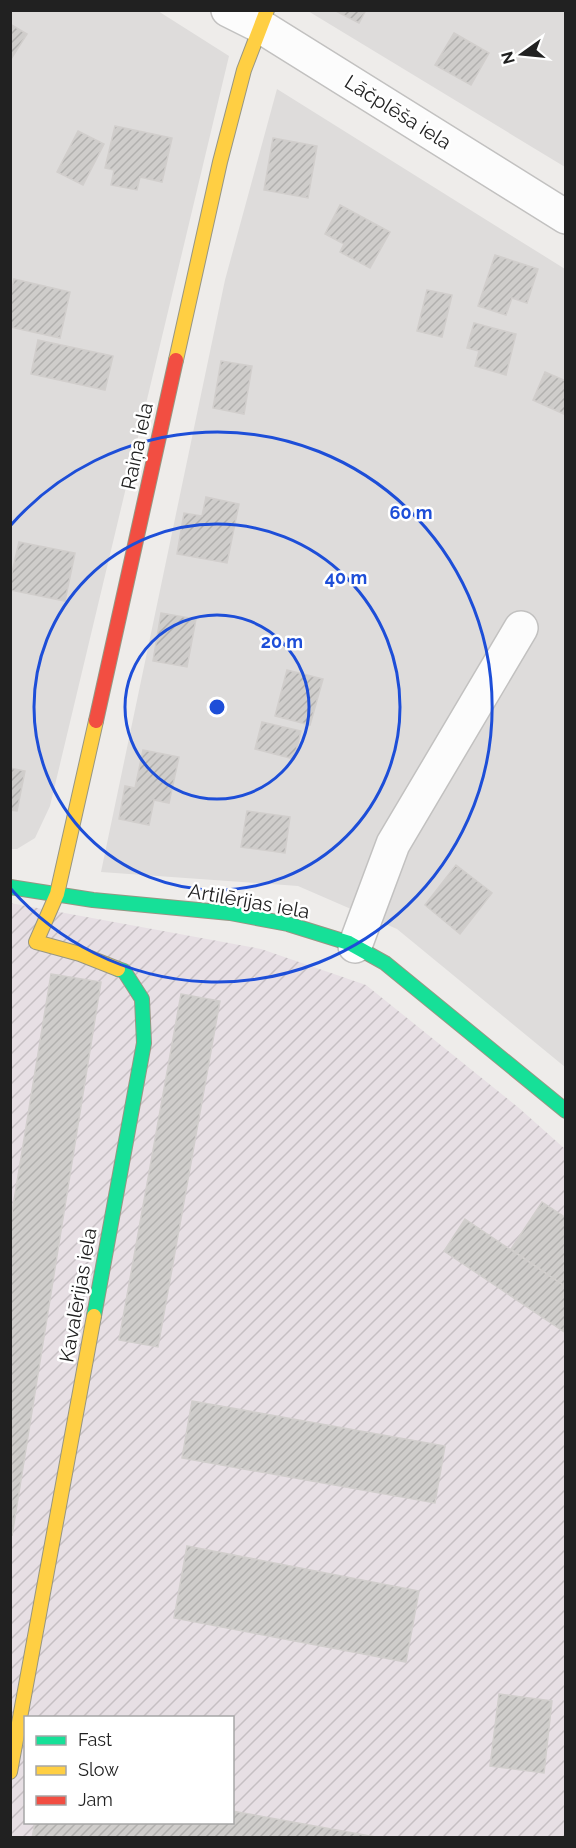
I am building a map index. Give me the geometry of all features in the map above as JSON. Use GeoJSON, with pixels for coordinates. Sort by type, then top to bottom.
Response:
{"type":"FeatureCollection","features":[{"type":"Feature","properties":{"kind":"street","name":"Lāčplēša iela"},"geometry":{"type":"LineString","coordinates":[[228,10],[264,18],[566,217]]}},
{"type":"Feature","properties":{"kind":"street","name":"Raiņa iela"},"geometry":{"type":"LineString","coordinates":[[57,894],[220,162],[244,70],[264,18]]}},
{"type":"Feature","properties":{"kind":"street"},"geometry":{"type":"LineString","coordinates":[[355,946],[393,844],[521,628]]}},
{"type":"Feature","properties":{"kind":"street","name":"Artilērijas iela"},"geometry":{"type":"LineString","coordinates":[[10,887],[93,900],[230,913],[288,924],[355,946],[385,963],[566,1111]]}},
{"type":"Feature","properties":{"kind":"street","name":"Kavalērijas iela"},"geometry":{"type":"LineString","coordinates":[[10,1772],[144,1043],[142,999],[124,971],[80,954],[36,942],[57,894]]}},
{"type":"Feature","properties":{"kind":"shaded area"},"geometry":{"type":"Polygon","coordinates":[[[10,11],[158,11],[229,56],[50,806],[35,838],[17,849],[11,849],[10,11]]]}},
{"type":"Feature","properties":{"kind":"shaded area"},"geometry":{"type":"Polygon","coordinates":[[[308,11],[565,11],[565,167],[308,11]]]}},
{"type":"Feature","properties":{"kind":"shaded area"},"geometry":{"type":"Polygon","coordinates":[[[277,89],[565,269],[565,1067],[397,929],[298,886],[101,872],[225,280],[277,89]]]}},
{"type":"Feature","properties":{"kind":"shaded area"},"geometry":{"type":"Polygon","coordinates":[[[10,903],[261,949],[366,985],[519,1108],[565,1149],[565,1837],[11,1837],[10,903]]]}},
{"type":"Feature","properties":{"kind":"building"},"geometry":{"type":"Polygon","coordinates":[[[334,10],[366,10],[359,23],[334,10]]]}},
{"type":"Feature","properties":{"kind":"building"},"geometry":{"type":"Polygon","coordinates":[[[10,24],[27,34],[11,59],[10,58],[10,24]]]}},
{"type":"Feature","properties":{"kind":"building"},"geometry":{"type":"Polygon","coordinates":[[[454,33],[489,53],[471,85],[435,65],[454,33]]]}},
{"type":"Feature","properties":{"kind":"building"},"geometry":{"type":"Polygon","coordinates":[[[115,126],[172,138],[162,182],[140,177],[137,190],[111,185],[114,170],[105,168],[115,126]]]}},
{"type":"Feature","properties":{"kind":"building"},"geometry":{"type":"Polygon","coordinates":[[[78,131],[104,144],[83,185],[57,172],[78,131]]]}},
{"type":"Feature","properties":{"kind":"building"},"geometry":{"type":"Polygon","coordinates":[[[273,138],[317,146],[308,198],[264,190],[273,138]]]}},
{"type":"Feature","properties":{"kind":"building"},"geometry":{"type":"Polygon","coordinates":[[[340,205],[390,232],[370,268],[340,252],[344,244],[325,234],[340,205]]]}},
{"type":"Feature","properties":{"kind":"building"},"geometry":{"type":"Polygon","coordinates":[[[495,255],[538,269],[527,303],[512,298],[506,315],[478,306],[495,255]]]}},
{"type":"Feature","properties":{"kind":"building"},"geometry":{"type":"Polygon","coordinates":[[[14,279],[70,292],[60,338],[10,327],[10,297],[14,279]]]}},
{"type":"Feature","properties":{"kind":"building"},"geometry":{"type":"Polygon","coordinates":[[[427,290],[452,295],[442,337],[417,331],[427,290]]]}},
{"type":"Feature","properties":{"kind":"building"},"geometry":{"type":"Polygon","coordinates":[[[474,323],[516,334],[506,375],[475,366],[479,351],[467,348],[474,323]]]}},
{"type":"Feature","properties":{"kind":"building"},"geometry":{"type":"Polygon","coordinates":[[[38,340],[113,356],[105,390],[31,374],[38,340]]]}},
{"type":"Feature","properties":{"kind":"building"},"geometry":{"type":"Polygon","coordinates":[[[221,361],[252,366],[244,414],[213,408],[221,361]]]}},
{"type":"Feature","properties":{"kind":"building"},"geometry":{"type":"Polygon","coordinates":[[[545,372],[566,381],[566,415],[533,400],[545,372]]]}},
{"type":"Feature","properties":{"kind":"building"},"geometry":{"type":"Polygon","coordinates":[[[206,497],[239,504],[227,563],[177,554],[184,513],[202,516],[206,497]]]}},
{"type":"Feature","properties":{"kind":"building"},"geometry":{"type":"Polygon","coordinates":[[[19,542],[75,553],[65,601],[10,590],[19,542]]]}},
{"type":"Feature","properties":{"kind":"building"},"geometry":{"type":"Polygon","coordinates":[[[161,613],[196,619],[187,667],[153,661],[161,613]]]}},
{"type":"Feature","properties":{"kind":"building"},"geometry":{"type":"Polygon","coordinates":[[[287,670],[323,679],[310,725],[275,716],[287,670]]]}},
{"type":"Feature","properties":{"kind":"building"},"geometry":{"type":"Polygon","coordinates":[[[262,722],[301,731],[294,759],[255,749],[262,722]]]}},
{"type":"Feature","properties":{"kind":"building"},"geometry":{"type":"Polygon","coordinates":[[[143,750],[179,757],[169,803],[154,800],[149,825],[119,819],[125,786],[135,788],[143,750]]]}},
{"type":"Feature","properties":{"kind":"building"},"geometry":{"type":"Polygon","coordinates":[[[10,768],[25,771],[17,811],[10,810],[10,768]]]}},
{"type":"Feature","properties":{"kind":"building"},"geometry":{"type":"Polygon","coordinates":[[[247,811],[290,817],[285,853],[241,847],[247,811]]]}},
{"type":"Feature","properties":{"kind":"building"},"geometry":{"type":"Polygon","coordinates":[[[456,865],[492,893],[460,934],[425,905],[456,865]]]}},
{"type":"Feature","properties":{"kind":"building"},"geometry":{"type":"Polygon","coordinates":[[[51,974],[101,982],[12,1536],[10,1225],[51,974]]]}},
{"type":"Feature","properties":{"kind":"building"},"geometry":{"type":"Polygon","coordinates":[[[181,994],[220,1001],[158,1347],[119,1340],[181,994]]]}},
{"type":"Feature","properties":{"kind":"building"},"geometry":{"type":"Polygon","coordinates":[[[542,1202],[566,1218],[566,1287],[511,1249],[542,1202]]]}},
{"type":"Feature","properties":{"kind":"building"},"geometry":{"type":"Polygon","coordinates":[[[465,1219],[566,1287],[566,1333],[444,1251],[465,1219]]]}},
{"type":"Feature","properties":{"kind":"building"},"geometry":{"type":"Polygon","coordinates":[[[192,1401],[445,1446],[435,1503],[182,1458],[192,1401]]]}},
{"type":"Feature","properties":{"kind":"building"},"geometry":{"type":"Polygon","coordinates":[[[187,1546],[419,1591],[406,1662],[174,1618],[187,1546]]]}},
{"type":"Feature","properties":{"kind":"building"},"geometry":{"type":"Polygon","coordinates":[[[499,1694],[552,1701],[544,1773],[490,1766],[499,1694]]]}},
{"type":"Feature","properties":{"kind":"building"},"geometry":{"type":"Polygon","coordinates":[[[234,1811],[381,1838],[32,1838],[35,1824],[234,1824],[234,1811]]]}},
{"type":"Feature","properties":{"kind":"traffic: fast"},"geometry":{"type":"LineString","coordinates":[[10,887],[93,900],[230,913],[288,924],[349,943],[385,963],[566,1111]]}},
{"type":"Feature","properties":{"kind":"traffic: fast"},"geometry":{"type":"LineString","coordinates":[[94,1316],[144,1043],[142,999],[124,971],[118,969]]}},
{"type":"Feature","properties":{"kind":"traffic: slow"},"geometry":{"type":"LineString","coordinates":[[176,360],[220,162],[244,70],[267,10]]}},
{"type":"Feature","properties":{"kind":"traffic: slow"},"geometry":{"type":"LineString","coordinates":[[96,721],[57,894],[36,942],[80,954],[118,969]]}},
{"type":"Feature","properties":{"kind":"traffic: slow"},"geometry":{"type":"LineString","coordinates":[[10,1772],[94,1316]]}},
{"type":"Feature","properties":{"kind":"traffic: jam"},"geometry":{"type":"LineString","coordinates":[[96,721],[176,360]]}}]}
